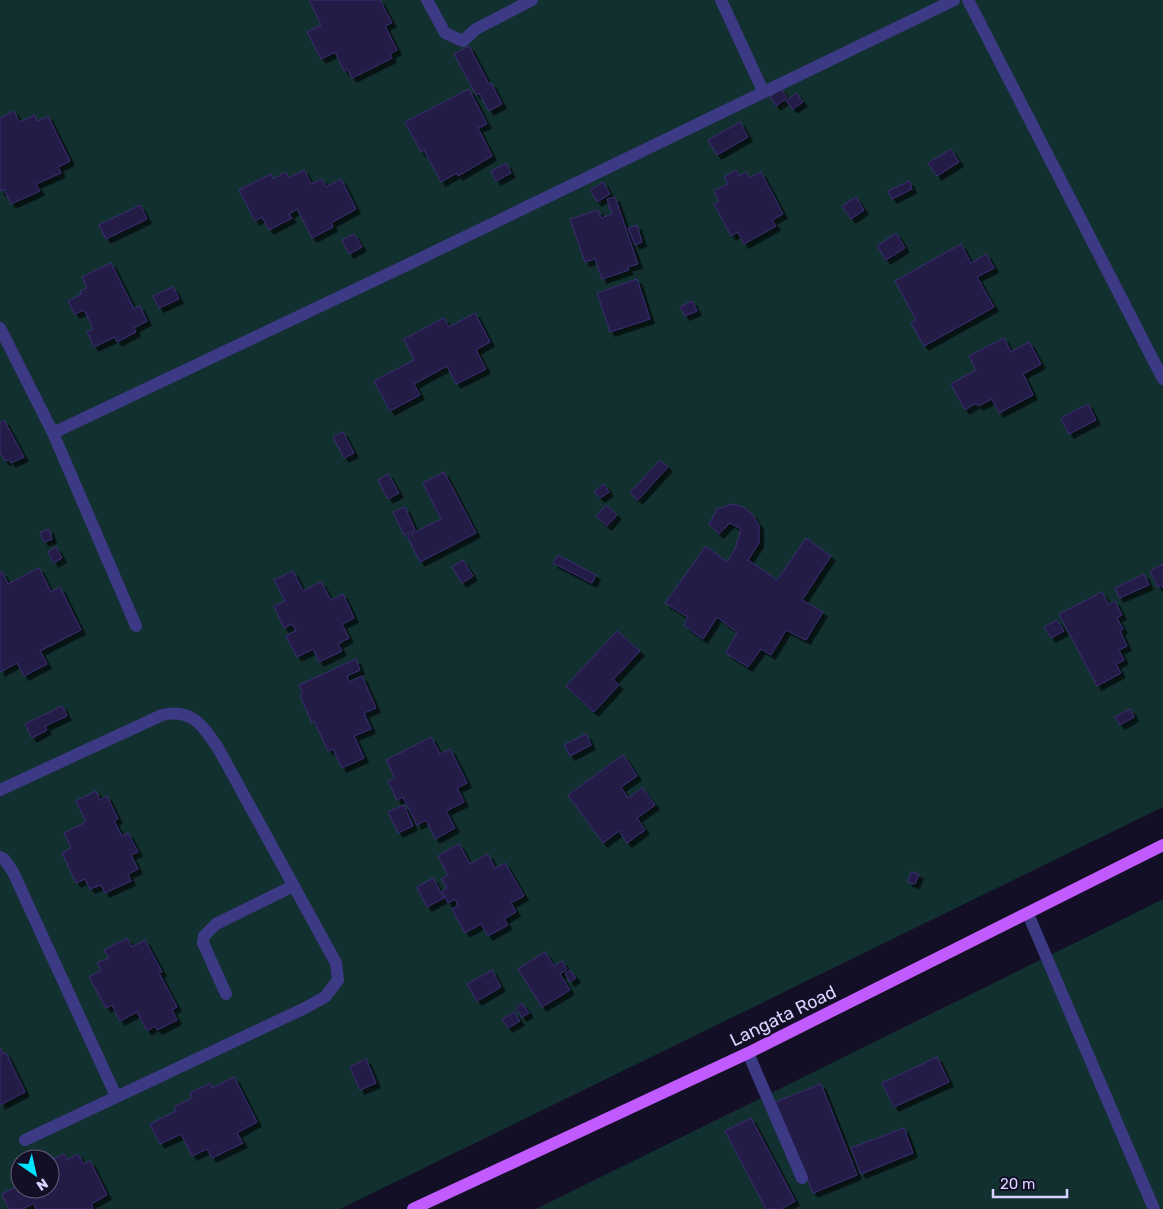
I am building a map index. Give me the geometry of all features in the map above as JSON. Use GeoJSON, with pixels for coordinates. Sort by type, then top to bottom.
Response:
{"type":"FeatureCollection","features":[{"type":"Feature","properties":{"kind":"main road","name":"Langata Road"},"geometry":{"type":"LineString","coordinates":[[413,1209],[748,1053],[1163,845]]}},
{"type":"Feature","properties":{"kind":"street"},"geometry":{"type":"LineString","coordinates":[[427,0],[445,33],[463,42],[476,29],[532,0]]}},
{"type":"Feature","properties":{"kind":"street"},"geometry":{"type":"LineString","coordinates":[[721,0],[763,91]]}},
{"type":"Feature","properties":{"kind":"street"},"geometry":{"type":"LineString","coordinates":[[53,433],[402,267],[954,0]]}},
{"type":"Feature","properties":{"kind":"street"},"geometry":{"type":"LineString","coordinates":[[968,0],[1163,379]]}},
{"type":"Feature","properties":{"kind":"street"},"geometry":{"type":"LineString","coordinates":[[0,328],[53,433],[136,626]]}},
{"type":"Feature","properties":{"kind":"street"},"geometry":{"type":"LineString","coordinates":[[0,790],[154,718],[175,712],[195,719],[214,742],[336,963],[338,980],[325,997],[294,1013],[25,1140]]}},
{"type":"Feature","properties":{"kind":"street"},"geometry":{"type":"LineString","coordinates":[[0,857],[4,859],[13,872],[116,1096]]}},
{"type":"Feature","properties":{"kind":"street"},"geometry":{"type":"LineString","coordinates":[[226,994],[203,943],[204,936],[216,924],[293,886]]}},
{"type":"Feature","properties":{"kind":"street"},"geometry":{"type":"LineString","coordinates":[[1028,914],[1154,1209]]}},
{"type":"Feature","properties":{"kind":"street"},"geometry":{"type":"LineString","coordinates":[[748,1053],[802,1178]]}},
{"type":"Feature","properties":{"kind":"green space"},"geometry":{"type":"Polygon","coordinates":[[[0,0],[1163,0],[1163,807],[340,1209],[0,1209],[0,0]]]}},
{"type":"Feature","properties":{"kind":"green space"},"geometry":{"type":"Polygon","coordinates":[[[1163,899],[1163,1209],[536,1209],[1109,926],[1163,899]]]}},
{"type":"Feature","properties":{"kind":"building"},"geometry":{"type":"Polygon","coordinates":[[[309,0],[380,0],[392,23],[385,26],[397,50],[390,54],[392,58],[352,78],[347,69],[344,71],[335,52],[321,59],[307,32],[321,25],[309,0]]]}},
{"type":"Feature","properties":{"kind":"building"},"geometry":{"type":"Polygon","coordinates":[[[469,46],[502,104],[489,111],[479,93],[476,95],[454,54],[469,46]]]}},
{"type":"Feature","properties":{"kind":"building"},"geometry":{"type":"Polygon","coordinates":[[[469,89],[487,124],[478,128],[492,156],[458,176],[457,173],[441,182],[424,150],[421,152],[405,122],[469,89]]]}},
{"type":"Feature","properties":{"kind":"building"},"geometry":{"type":"Polygon","coordinates":[[[781,89],[787,98],[776,106],[770,97],[781,89]]]}},
{"type":"Feature","properties":{"kind":"building"},"geometry":{"type":"Polygon","coordinates":[[[796,93],[803,102],[793,109],[786,101],[796,93]]]}},
{"type":"Feature","properties":{"kind":"building"},"geometry":{"type":"Polygon","coordinates":[[[14,111],[19,122],[35,115],[37,121],[48,116],[70,161],[58,167],[61,173],[36,184],[40,191],[11,204],[4,189],[0,191],[0,118],[14,111]]]}},
{"type":"Feature","properties":{"kind":"building"},"geometry":{"type":"Polygon","coordinates":[[[740,122],[748,137],[717,155],[708,140],[740,122]]]}},
{"type":"Feature","properties":{"kind":"building"},"geometry":{"type":"Polygon","coordinates":[[[951,149],[959,162],[937,176],[928,163],[951,149]]]}},
{"type":"Feature","properties":{"kind":"building"},"geometry":{"type":"Polygon","coordinates":[[[506,163],[511,173],[496,181],[491,171],[506,163]]]}},
{"type":"Feature","properties":{"kind":"building"},"geometry":{"type":"Polygon","coordinates":[[[304,170],[311,184],[322,179],[326,187],[341,179],[356,209],[331,223],[333,227],[312,238],[297,209],[289,214],[292,218],[269,230],[262,217],[255,221],[239,190],[271,174],[273,179],[286,172],[289,178],[304,170]]]}},
{"type":"Feature","properties":{"kind":"building"},"geometry":{"type":"Polygon","coordinates":[[[736,170],[739,176],[746,172],[749,178],[761,172],[783,214],[772,220],[776,226],[744,244],[738,232],[731,236],[714,204],[719,201],[714,191],[728,184],[724,177],[736,170]]]}},
{"type":"Feature","properties":{"kind":"building"},"geometry":{"type":"Polygon","coordinates":[[[909,181],[912,189],[892,199],[888,191],[909,181]]]}},
{"type":"Feature","properties":{"kind":"building"},"geometry":{"type":"Polygon","coordinates":[[[603,182],[610,194],[597,202],[590,190],[603,182]]]}},
{"type":"Feature","properties":{"kind":"building"},"geometry":{"type":"Polygon","coordinates":[[[615,197],[638,264],[627,267],[629,270],[602,279],[595,259],[585,262],[570,219],[598,210],[601,218],[612,214],[607,199],[615,197]]]}},
{"type":"Feature","properties":{"kind":"building"},"geometry":{"type":"Polygon","coordinates":[[[856,197],[864,210],[851,219],[842,206],[856,197]]]}},
{"type":"Feature","properties":{"kind":"building"},"geometry":{"type":"Polygon","coordinates":[[[140,205],[147,219],[106,239],[99,225],[140,205]]]}},
{"type":"Feature","properties":{"kind":"building"},"geometry":{"type":"Polygon","coordinates":[[[637,225],[642,242],[635,245],[628,228],[637,225]]]}},
{"type":"Feature","properties":{"kind":"building"},"geometry":{"type":"Polygon","coordinates":[[[896,233],[905,248],[886,260],[877,246],[896,233]]]}},
{"type":"Feature","properties":{"kind":"building"},"geometry":{"type":"Polygon","coordinates":[[[354,234],[362,247],[349,254],[342,240],[354,234]]]}},
{"type":"Feature","properties":{"kind":"building"},"geometry":{"type":"Polygon","coordinates":[[[961,244],[971,263],[986,254],[994,268],[977,277],[994,307],[924,346],[911,323],[916,320],[895,281],[961,244]]]}},
{"type":"Feature","properties":{"kind":"building"},"geometry":{"type":"Polygon","coordinates":[[[111,263],[134,309],[140,306],[147,321],[134,328],[136,332],[117,342],[115,337],[94,347],[87,332],[93,329],[84,310],[75,314],[68,301],[82,294],[80,291],[87,288],[82,277],[111,263]]]}},
{"type":"Feature","properties":{"kind":"building"},"geometry":{"type":"Polygon","coordinates":[[[637,279],[650,319],[610,332],[597,293],[637,279]]]}},
{"type":"Feature","properties":{"kind":"building"},"geometry":{"type":"Polygon","coordinates":[[[173,287],[179,299],[159,308],[153,296],[173,287]]]}},
{"type":"Feature","properties":{"kind":"building"},"geometry":{"type":"Polygon","coordinates":[[[692,301],[697,311],[685,316],[680,307],[692,301]]]}},
{"type":"Feature","properties":{"kind":"building"},"geometry":{"type":"Polygon","coordinates":[[[475,313],[490,342],[476,350],[486,369],[456,384],[447,366],[414,384],[420,395],[390,411],[374,381],[414,360],[404,339],[444,318],[449,327],[475,313]]]}},
{"type":"Feature","properties":{"kind":"building"},"geometry":{"type":"Polygon","coordinates":[[[1004,338],[1011,352],[1029,342],[1041,364],[1023,374],[1033,395],[999,413],[992,399],[978,406],[976,403],[965,410],[951,384],[976,370],[969,356],[1004,338]]]}},
{"type":"Feature","properties":{"kind":"building"},"geometry":{"type":"Polygon","coordinates":[[[1088,404],[1096,420],[1069,434],[1061,418],[1088,404]]]}},
{"type":"Feature","properties":{"kind":"building"},"geometry":{"type":"Polygon","coordinates":[[[4,420],[24,457],[11,463],[9,459],[5,461],[0,453],[0,423],[4,420]]]}},
{"type":"Feature","properties":{"kind":"building"},"geometry":{"type":"Polygon","coordinates":[[[343,432],[354,453],[344,458],[333,437],[343,432]]]}},
{"type":"Feature","properties":{"kind":"building"},"geometry":{"type":"Polygon","coordinates":[[[660,460],[668,467],[638,500],[630,493],[660,460]]]}},
{"type":"Feature","properties":{"kind":"building"},"geometry":{"type":"Polygon","coordinates":[[[444,472],[476,533],[420,562],[407,536],[441,519],[423,483],[444,472]]]}},
{"type":"Feature","properties":{"kind":"building"},"geometry":{"type":"Polygon","coordinates":[[[388,474],[399,493],[388,499],[378,480],[388,474]]]}},
{"type":"Feature","properties":{"kind":"building"},"geometry":{"type":"Polygon","coordinates":[[[604,484],[609,492],[600,498],[594,491],[604,484]]]}},
{"type":"Feature","properties":{"kind":"building"},"geometry":{"type":"Polygon","coordinates":[[[733,504],[743,507],[752,514],[759,525],[759,543],[748,560],[777,580],[806,538],[831,556],[802,600],[823,612],[806,640],[786,630],[771,655],[761,649],[748,667],[726,653],[737,632],[717,617],[703,639],[684,625],[688,617],[665,603],[706,546],[727,562],[735,549],[741,529],[730,523],[719,534],[709,524],[717,509],[733,504]]]}},
{"type":"Feature","properties":{"kind":"building"},"geometry":{"type":"Polygon","coordinates":[[[606,505],[617,515],[607,526],[596,516],[606,505]]]}},
{"type":"Feature","properties":{"kind":"building"},"geometry":{"type":"Polygon","coordinates":[[[405,507],[415,530],[404,535],[393,512],[405,507]]]}},
{"type":"Feature","properties":{"kind":"building"},"geometry":{"type":"Polygon","coordinates":[[[49,529],[52,539],[44,542],[40,533],[49,529]]]}},
{"type":"Feature","properties":{"kind":"building"},"geometry":{"type":"Polygon","coordinates":[[[56,547],[62,558],[54,563],[48,552],[56,547]]]}},
{"type":"Feature","properties":{"kind":"building"},"geometry":{"type":"Polygon","coordinates":[[[558,555],[596,575],[592,583],[553,563],[558,555]]]}},
{"type":"Feature","properties":{"kind":"building"},"geometry":{"type":"Polygon","coordinates":[[[463,560],[473,576],[462,583],[452,567],[463,560]]]}},
{"type":"Feature","properties":{"kind":"building"},"geometry":{"type":"Polygon","coordinates":[[[1163,564],[1163,588],[1161,585],[1158,587],[1150,571],[1163,564]]]}},
{"type":"Feature","properties":{"kind":"building"},"geometry":{"type":"Polygon","coordinates":[[[39,568],[51,592],[60,587],[81,630],[40,651],[47,664],[24,676],[17,663],[0,672],[0,573],[2,572],[8,584],[39,568]]]}},
{"type":"Feature","properties":{"kind":"building"},"geometry":{"type":"Polygon","coordinates":[[[293,571],[303,591],[321,582],[331,600],[343,594],[354,618],[342,624],[349,638],[338,644],[342,651],[319,662],[313,649],[297,657],[286,636],[296,631],[292,624],[284,628],[274,606],[285,601],[274,580],[293,571]]]}},
{"type":"Feature","properties":{"kind":"building"},"geometry":{"type":"Polygon","coordinates":[[[1144,574],[1149,585],[1119,598],[1115,588],[1144,574]]]}},
{"type":"Feature","properties":{"kind":"building"},"geometry":{"type":"Polygon","coordinates":[[[1102,592],[1109,605],[1115,601],[1122,615],[1117,618],[1123,629],[1120,631],[1127,646],[1119,650],[1124,660],[1116,664],[1121,673],[1097,686],[1059,614],[1102,592]]]}},
{"type":"Feature","properties":{"kind":"building"},"geometry":{"type":"Polygon","coordinates":[[[1057,620],[1064,631],[1051,638],[1044,627],[1057,620]]]}},
{"type":"Feature","properties":{"kind":"building"},"geometry":{"type":"Polygon","coordinates":[[[617,631],[640,651],[613,680],[619,685],[594,712],[566,686],[617,631]]]}},
{"type":"Feature","properties":{"kind":"building"},"geometry":{"type":"Polygon","coordinates":[[[356,659],[360,670],[347,676],[349,682],[362,676],[376,708],[364,713],[371,729],[354,736],[364,758],[342,768],[333,749],[328,751],[314,721],[312,723],[300,696],[303,694],[299,685],[356,659]]]}},
{"type":"Feature","properties":{"kind":"building"},"geometry":{"type":"Polygon","coordinates":[[[62,706],[67,716],[45,726],[47,730],[32,738],[25,724],[62,706]]]}},
{"type":"Feature","properties":{"kind":"building"},"geometry":{"type":"Polygon","coordinates":[[[1130,709],[1134,717],[1120,725],[1115,717],[1130,709]]]}},
{"type":"Feature","properties":{"kind":"building"},"geometry":{"type":"Polygon","coordinates":[[[586,734],[591,745],[570,756],[564,745],[586,734]]]}},
{"type":"Feature","properties":{"kind":"building"},"geometry":{"type":"Polygon","coordinates":[[[431,737],[440,754],[450,749],[467,783],[457,788],[464,802],[446,811],[455,828],[435,839],[426,820],[417,825],[403,797],[397,800],[388,781],[395,778],[386,760],[431,737]]]}},
{"type":"Feature","properties":{"kind":"building"},"geometry":{"type":"Polygon","coordinates":[[[623,755],[637,776],[621,787],[628,798],[642,788],[655,805],[637,818],[645,830],[627,843],[619,831],[603,843],[568,795],[623,755]]]}},
{"type":"Feature","properties":{"kind":"building"},"geometry":{"type":"Polygon","coordinates":[[[96,791],[100,800],[107,796],[118,819],[114,821],[122,836],[128,833],[138,852],[131,855],[138,869],[128,874],[131,881],[105,893],[101,885],[90,889],[85,879],[76,883],[62,853],[71,848],[64,833],[86,822],[76,801],[96,791]]]}},
{"type":"Feature","properties":{"kind":"building"},"geometry":{"type":"Polygon","coordinates":[[[404,805],[413,826],[398,833],[388,812],[404,805]]]}},
{"type":"Feature","properties":{"kind":"building"},"geometry":{"type":"Polygon","coordinates":[[[459,844],[470,864],[488,854],[495,868],[505,863],[524,896],[511,903],[516,912],[504,919],[508,925],[488,936],[481,924],[465,933],[452,909],[458,906],[455,899],[448,903],[442,891],[447,888],[441,879],[448,875],[438,856],[459,844]]]}},
{"type":"Feature","properties":{"kind":"building"},"geometry":{"type":"Polygon","coordinates":[[[911,872],[919,874],[915,884],[908,882],[911,872]]]}},
{"type":"Feature","properties":{"kind":"building"},"geometry":{"type":"Polygon","coordinates":[[[433,878],[444,898],[427,907],[417,887],[433,878]]]}},
{"type":"Feature","properties":{"kind":"building"},"geometry":{"type":"Polygon","coordinates":[[[127,938],[132,947],[145,940],[162,972],[159,973],[177,1007],[172,1010],[177,1020],[157,1030],[155,1026],[147,1031],[137,1012],[120,1021],[112,1005],[106,1008],[89,977],[101,970],[97,963],[109,958],[104,950],[127,938]]]}},
{"type":"Feature","properties":{"kind":"building"},"geometry":{"type":"Polygon","coordinates":[[[545,952],[554,966],[562,961],[567,969],[560,974],[570,990],[542,1007],[518,969],[545,952]]]}},
{"type":"Feature","properties":{"kind":"building"},"geometry":{"type":"Polygon","coordinates":[[[492,970],[501,987],[477,1001],[467,984],[492,970]]]}},
{"type":"Feature","properties":{"kind":"building"},"geometry":{"type":"Polygon","coordinates":[[[570,970],[576,978],[570,982],[565,973],[570,970]]]}},
{"type":"Feature","properties":{"kind":"building"},"geometry":{"type":"Polygon","coordinates":[[[522,1003],[529,1013],[522,1017],[516,1008],[522,1003]]]}},
{"type":"Feature","properties":{"kind":"building"},"geometry":{"type":"Polygon","coordinates":[[[514,1012],[520,1021],[508,1028],[502,1020],[514,1012]]]}},
{"type":"Feature","properties":{"kind":"building"},"geometry":{"type":"Polygon","coordinates":[[[0,1048],[3,1054],[6,1053],[25,1092],[0,1105],[0,1048]]]}},
{"type":"Feature","properties":{"kind":"building"},"geometry":{"type":"Polygon","coordinates":[[[937,1057],[949,1082],[894,1107],[882,1083],[937,1057]]]}},
{"type":"Feature","properties":{"kind":"building"},"geometry":{"type":"Polygon","coordinates":[[[366,1059],[376,1083],[360,1090],[350,1067],[366,1059]]]}},
{"type":"Feature","properties":{"kind":"building"},"geometry":{"type":"Polygon","coordinates":[[[234,1077],[257,1122],[237,1133],[243,1143],[212,1158],[207,1149],[192,1156],[181,1134],[160,1144],[150,1124],[176,1111],[174,1107],[192,1098],[190,1093],[210,1083],[212,1088],[234,1077]]]}},
{"type":"Feature","properties":{"kind":"building"},"geometry":{"type":"Polygon","coordinates":[[[821,1084],[857,1175],[813,1193],[775,1102],[821,1084]]]}},
{"type":"Feature","properties":{"kind":"building"},"geometry":{"type":"Polygon","coordinates":[[[751,1118],[795,1201],[781,1209],[766,1209],[725,1131],[751,1118]]]}},
{"type":"Feature","properties":{"kind":"building"},"geometry":{"type":"Polygon","coordinates":[[[904,1128],[913,1153],[861,1174],[851,1148],[904,1128]]]}},
{"type":"Feature","properties":{"kind":"building"},"geometry":{"type":"Polygon","coordinates":[[[64,1154],[67,1160],[78,1154],[83,1164],[90,1161],[107,1195],[91,1204],[93,1209],[36,1209],[34,1203],[23,1209],[9,1209],[2,1194],[10,1190],[10,1199],[60,1199],[60,1156],[64,1154]]]}}]}
